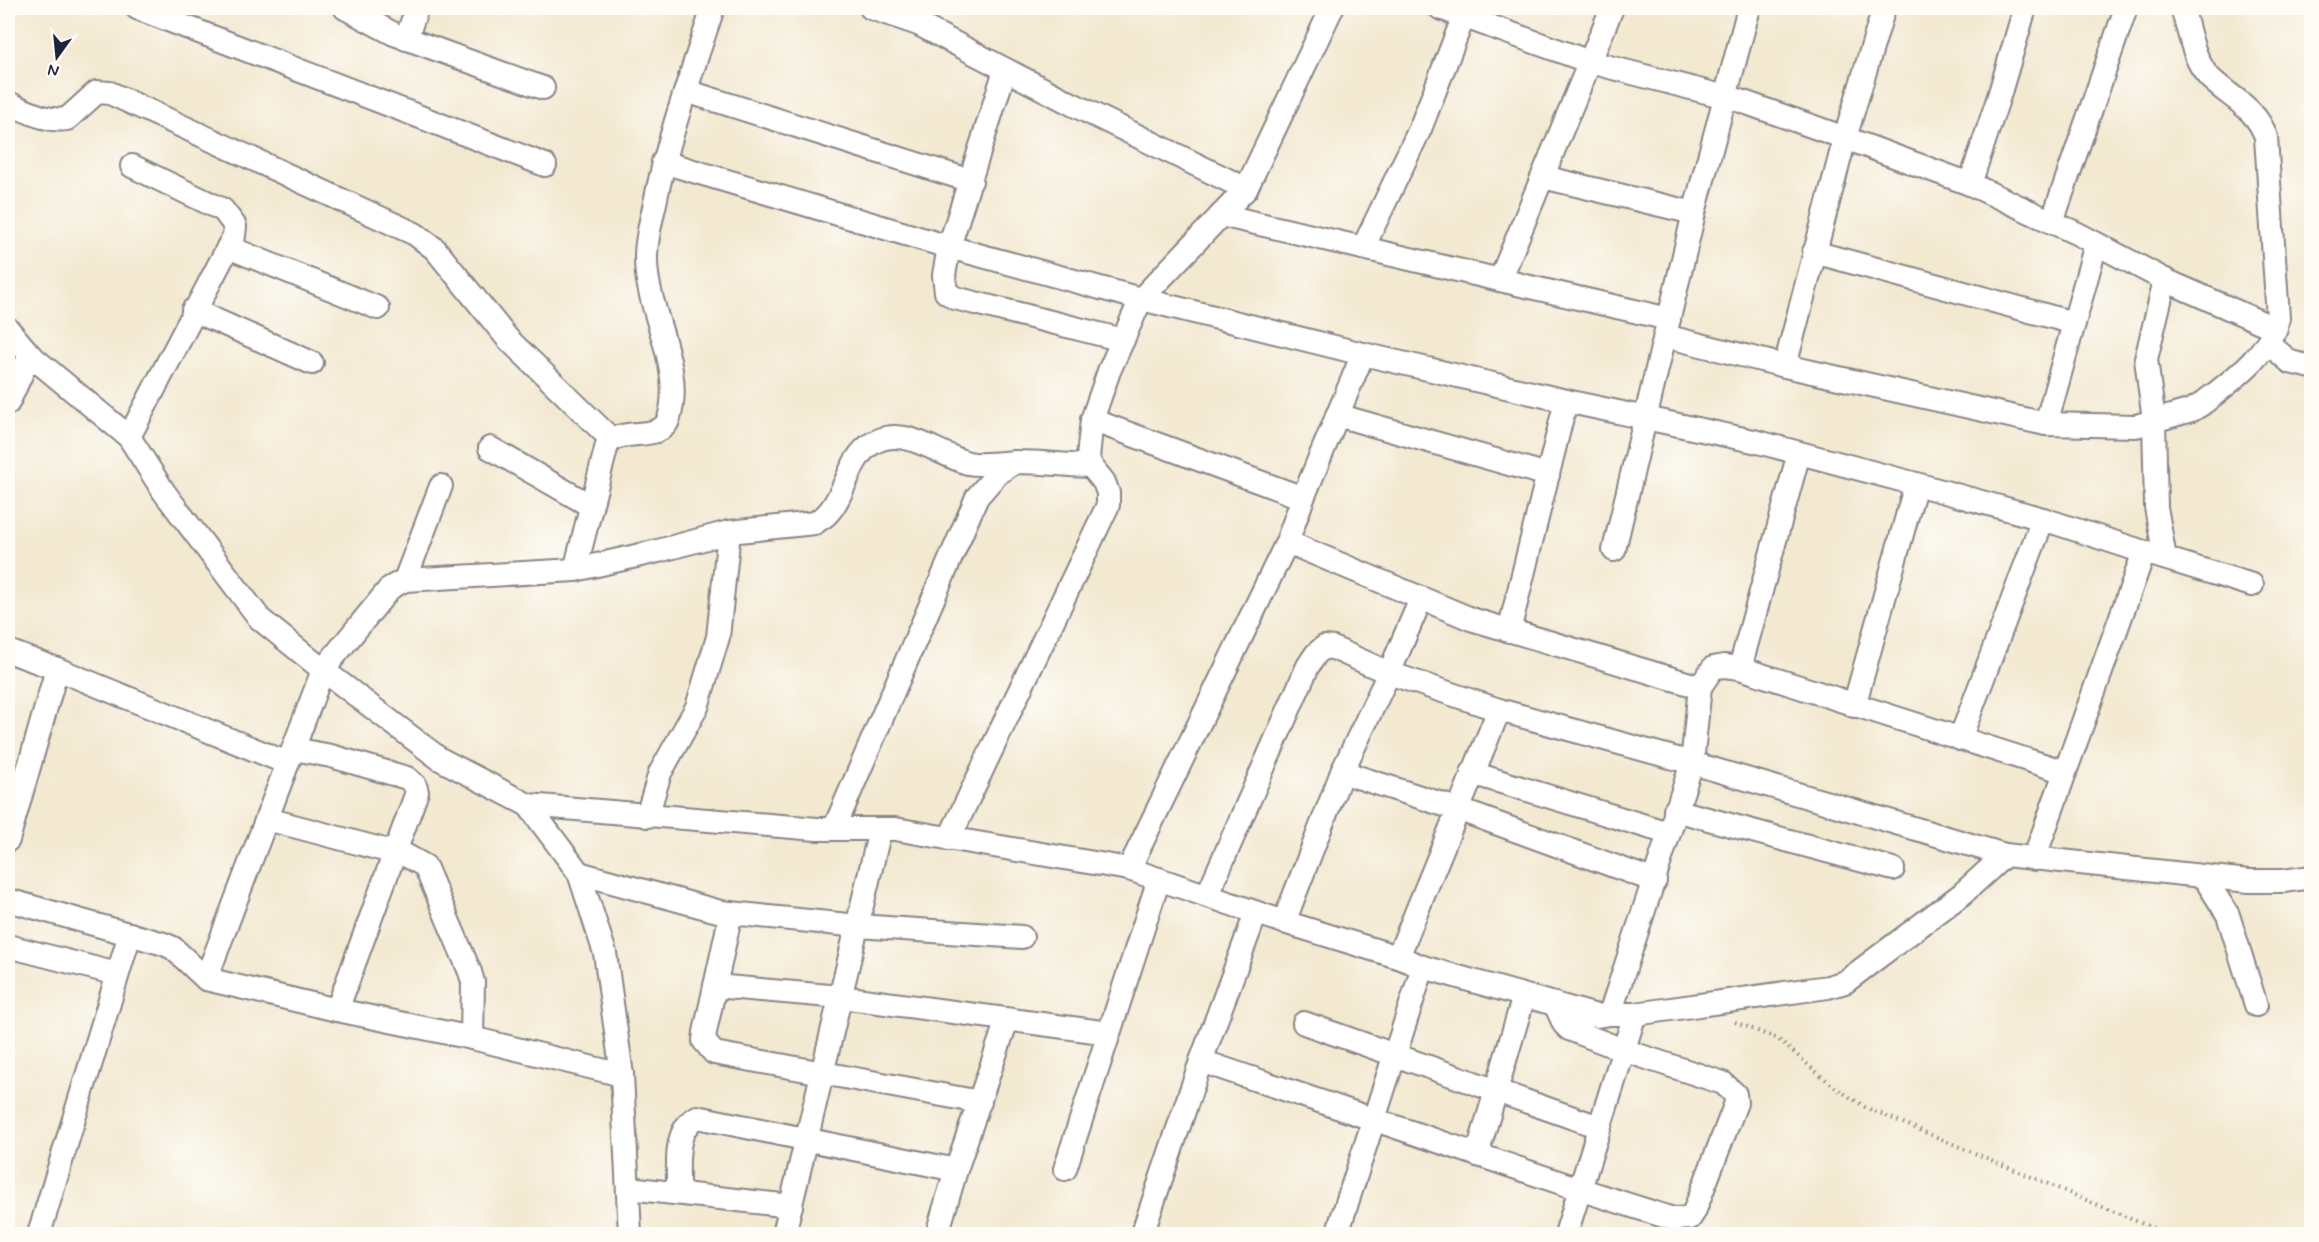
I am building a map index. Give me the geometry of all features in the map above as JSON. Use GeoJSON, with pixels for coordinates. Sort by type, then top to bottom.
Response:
{"type":"FeatureCollection","features":[{"type":"Feature","properties":{"kind":"street"},"geometry":{"type":"LineString","coordinates":[[137,8],[545,165]]}},
{"type":"Feature","properties":{"kind":"street"},"geometry":{"type":"LineString","coordinates":[[345,8],[406,39],[543,88]]}},
{"type":"Feature","properties":{"kind":"street"},"geometry":{"type":"LineString","coordinates":[[406,39],[417,8]]}},
{"type":"Feature","properties":{"kind":"street"},"geometry":{"type":"LineString","coordinates":[[575,570],[607,445],[618,435],[657,431],[665,426],[669,418],[672,376],[646,265],[647,243],[663,162],[713,8]]}},
{"type":"Feature","properties":{"kind":"street"},"geometry":{"type":"LineString","coordinates":[[871,8],[918,24],[1005,70],[1246,189]]}},
{"type":"Feature","properties":{"kind":"street"},"geometry":{"type":"LineString","coordinates":[[949,839],[1108,505],[1108,493],[1104,482],[1091,466],[1088,457],[1092,420],[1141,299],[1246,189],[1332,8]]}},
{"type":"Feature","properties":{"kind":"street"},"geometry":{"type":"LineString","coordinates":[[1440,8],[1465,12],[1590,62],[1725,97],[1970,184],[2096,244],[2272,336],[2290,362],[2312,367]]}},
{"type":"Feature","properties":{"kind":"street"},"geometry":{"type":"LineString","coordinates":[[1500,280],[1612,8]]}},
{"type":"Feature","properties":{"kind":"street"},"geometry":{"type":"LineString","coordinates":[[1614,550],[1694,213],[1749,8]]}},
{"type":"Feature","properties":{"kind":"street"},"geometry":{"type":"LineString","coordinates":[[1785,366],[1845,138],[1884,8]]}},
{"type":"Feature","properties":{"kind":"street"},"geometry":{"type":"LineString","coordinates":[[1970,184],[2025,8]]}},
{"type":"Feature","properties":{"kind":"street"},"geometry":{"type":"LineString","coordinates":[[2052,222],[2126,8]]}},
{"type":"Feature","properties":{"kind":"street"},"geometry":{"type":"LineString","coordinates":[[1221,215],[1500,280],[1667,327],[1785,366],[2046,424],[2127,427],[2193,410],[2202,404],[2263,352],[2278,318],[2266,137],[2262,124],[2244,104],[2209,77],[2202,67],[2182,8]]}},
{"type":"Feature","properties":{"kind":"street"},"geometry":{"type":"LineString","coordinates":[[1363,248],[1420,129],[1465,12]]}},
{"type":"Feature","properties":{"kind":"street"},"geometry":{"type":"LineString","coordinates":[[1005,70],[949,247],[944,275],[946,292],[954,298],[1123,340]]}},
{"type":"Feature","properties":{"kind":"street"},"geometry":{"type":"LineString","coordinates":[[686,90],[971,181]]}},
{"type":"Feature","properties":{"kind":"street"},"geometry":{"type":"LineString","coordinates":[[8,103],[44,118],[61,120],[67,119],[97,92],[110,93],[415,234],[435,249],[508,339],[612,439]]}},
{"type":"Feature","properties":{"kind":"street"},"geometry":{"type":"LineString","coordinates":[[663,162],[949,247],[1141,299],[1363,354],[1799,453],[1916,484],[2043,519],[2252,585]]}},
{"type":"Feature","properties":{"kind":"street"},"geometry":{"type":"LineString","coordinates":[[129,437],[234,236],[235,226],[223,210],[132,166]]}},
{"type":"Feature","properties":{"kind":"street"},"geometry":{"type":"LineString","coordinates":[[1543,177],[1694,213]]}},
{"type":"Feature","properties":{"kind":"street"},"geometry":{"type":"LineString","coordinates":[[2046,424],[2096,244]]}},
{"type":"Feature","properties":{"kind":"street"},"geometry":{"type":"LineString","coordinates":[[228,247],[378,308]]}},
{"type":"Feature","properties":{"kind":"street"},"geometry":{"type":"LineString","coordinates":[[1814,252],[2074,323]]}},
{"type":"Feature","properties":{"kind":"street"},"geometry":{"type":"LineString","coordinates":[[2034,859],[2065,772],[2155,555],[2154,421],[2146,359],[2165,280]]}},
{"type":"Feature","properties":{"kind":"street"},"geometry":{"type":"LineString","coordinates":[[194,310],[312,363]]}},
{"type":"Feature","properties":{"kind":"street"},"geometry":{"type":"LineString","coordinates":[[8,329],[30,355],[129,437],[164,492],[260,619],[322,670],[440,759],[528,805],[834,829],[895,830],[1129,869],[1256,913],[1398,957],[1423,968],[1597,1016],[1635,1014],[1828,987],[1845,982],[1962,894],[2005,855]]}},
{"type":"Feature","properties":{"kind":"street"},"geometry":{"type":"LineString","coordinates":[[1129,869],[1287,542],[1363,354]]}},
{"type":"Feature","properties":{"kind":"street"},"geometry":{"type":"LineString","coordinates":[[8,403],[30,355]]}},
{"type":"Feature","properties":{"kind":"street"},"geometry":{"type":"LineString","coordinates":[[1509,630],[1566,401]]}},
{"type":"Feature","properties":{"kind":"street"},"geometry":{"type":"LineString","coordinates":[[1337,416],[1548,475]]}},
{"type":"Feature","properties":{"kind":"street"},"geometry":{"type":"LineString","coordinates":[[1092,420],[1303,498]]}},
{"type":"Feature","properties":{"kind":"street"},"geometry":{"type":"LineString","coordinates":[[206,979],[322,670],[390,588],[405,580],[575,570],[729,532],[814,523],[826,516],[860,455],[872,443],[884,439],[899,437],[918,442],[970,464],[1015,462],[1091,466]]}},
{"type":"Feature","properties":{"kind":"street"},"geometry":{"type":"LineString","coordinates":[[490,448],[591,506]]}},
{"type":"Feature","properties":{"kind":"street"},"geometry":{"type":"LineString","coordinates":[[1740,668],[1799,453]]}},
{"type":"Feature","properties":{"kind":"street"},"geometry":{"type":"LineString","coordinates":[[834,829],[977,497],[997,474],[1015,462]]}},
{"type":"Feature","properties":{"kind":"street"},"geometry":{"type":"LineString","coordinates":[[1854,706],[1916,484]]}},
{"type":"Feature","properties":{"kind":"street"},"geometry":{"type":"LineString","coordinates":[[405,580],[441,486]]}},
{"type":"Feature","properties":{"kind":"street"},"geometry":{"type":"LineString","coordinates":[[1960,739],[2043,519]]}},
{"type":"Feature","properties":{"kind":"street"},"geometry":{"type":"LineString","coordinates":[[647,816],[660,773],[697,707],[715,649],[729,532]]}},
{"type":"Feature","properties":{"kind":"street"},"geometry":{"type":"LineString","coordinates":[[1287,542],[1472,619],[1700,687]]}},
{"type":"Feature","properties":{"kind":"street"},"geometry":{"type":"LineString","coordinates":[[1284,922],[1342,771],[1389,673],[1421,599]]}},
{"type":"Feature","properties":{"kind":"street"},"geometry":{"type":"LineString","coordinates":[[1207,896],[1316,654],[1324,646],[1334,648],[1389,673],[1499,710],[1692,763],[2005,855],[2249,881],[2283,881],[2312,877]]}},
{"type":"Feature","properties":{"kind":"street"},"geometry":{"type":"LineString","coordinates":[[8,651],[291,756],[330,756],[407,778],[415,785],[416,799],[337,1010]]}},
{"type":"Feature","properties":{"kind":"street"},"geometry":{"type":"LineString","coordinates":[[1610,1014],[1692,763],[1700,687],[1713,668],[1724,666],[1740,668],[2065,772]]}},
{"type":"Feature","properties":{"kind":"street"},"geometry":{"type":"LineString","coordinates":[[8,837],[57,669]]}},
{"type":"Feature","properties":{"kind":"street"},"geometry":{"type":"LineString","coordinates":[[1398,957],[1499,710]]}},
{"type":"Feature","properties":{"kind":"street"},"geometry":{"type":"LineString","coordinates":[[1342,771],[1457,809],[1655,881]]}},
{"type":"Feature","properties":{"kind":"street"},"geometry":{"type":"LineString","coordinates":[[1472,773],[1668,833]]}},
{"type":"Feature","properties":{"kind":"street"},"geometry":{"type":"LineString","coordinates":[[528,805],[579,873],[605,952],[622,1075],[630,1234]]}},
{"type":"Feature","properties":{"kind":"street"},"geometry":{"type":"LineString","coordinates":[[1675,810],[1893,868]]}},
{"type":"Feature","properties":{"kind":"street"},"geometry":{"type":"LineString","coordinates":[[267,819],[417,860],[425,866],[467,962],[473,982],[472,1038]]}},
{"type":"Feature","properties":{"kind":"street"},"geometry":{"type":"LineString","coordinates":[[784,1234],[880,830]]}},
{"type":"Feature","properties":{"kind":"street"},"geometry":{"type":"LineString","coordinates":[[579,873],[732,913],[858,926],[1022,937]]}},
{"type":"Feature","properties":{"kind":"street"},"geometry":{"type":"LineString","coordinates":[[2205,877],[2228,915],[2256,1005]]}},
{"type":"Feature","properties":{"kind":"street"},"geometry":{"type":"LineString","coordinates":[[1065,1170],[1159,879]]}},
{"type":"Feature","properties":{"kind":"street"},"geometry":{"type":"LineString","coordinates":[[8,900],[173,948],[206,979],[337,1010],[472,1038],[622,1075]]}},
{"type":"Feature","properties":{"kind":"street"},"geometry":{"type":"LineString","coordinates":[[732,913],[704,1041],[714,1053],[980,1102]]}},
{"type":"Feature","properties":{"kind":"street"},"geometry":{"type":"LineString","coordinates":[[1145,1226],[1201,1061],[1256,913]]}},
{"type":"Feature","properties":{"kind":"street"},"geometry":{"type":"LineString","coordinates":[[39,1234],[130,934]]}},
{"type":"Feature","properties":{"kind":"street"},"geometry":{"type":"LineString","coordinates":[[8,946],[117,974]]}},
{"type":"Feature","properties":{"kind":"street"},"geometry":{"type":"LineString","coordinates":[[1337,1234],[1423,968]]}},
{"type":"Feature","properties":{"kind":"street"},"geometry":{"type":"LineString","coordinates":[[715,986],[841,997],[1109,1033]]}},
{"type":"Feature","properties":{"kind":"street"},"geometry":{"type":"LineString","coordinates":[[1477,1155],[1524,996]]}},
{"type":"Feature","properties":{"kind":"street"},"geometry":{"type":"LineString","coordinates":[[1201,1061],[1579,1189],[1673,1219],[1690,1218],[1736,1103],[1735,1094],[1723,1083],[1623,1050],[1569,1029],[1564,1024],[1555,1004]]}},
{"type":"Feature","properties":{"kind":"street"},"geometry":{"type":"LineString","coordinates":[[1566,1234],[1635,1014]]}},
{"type":"Feature","properties":{"kind":"street"},"geometry":{"type":"LineString","coordinates":[[937,1234],[956,1170],[1007,1020]]}},
{"type":"Feature","properties":{"kind":"street"},"geometry":{"type":"LineString","coordinates":[[1304,1023],[1599,1127]]}},
{"type":"Feature","properties":{"kind":"street"},"geometry":{"type":"LineString","coordinates":[[678,1193],[679,1142],[689,1122],[697,1117],[956,1170]]}},
{"type":"Feature","properties":{"kind":"street"},"geometry":{"type":"LineString","coordinates":[[628,1188],[791,1206]]}},
{"type":"Feature","properties":{"kind":"path"},"geometry":{"type":"LineString","coordinates":[[1733,1021],[1778,1039],[1833,1086],[1865,1107],[2167,1234]]}}]}
